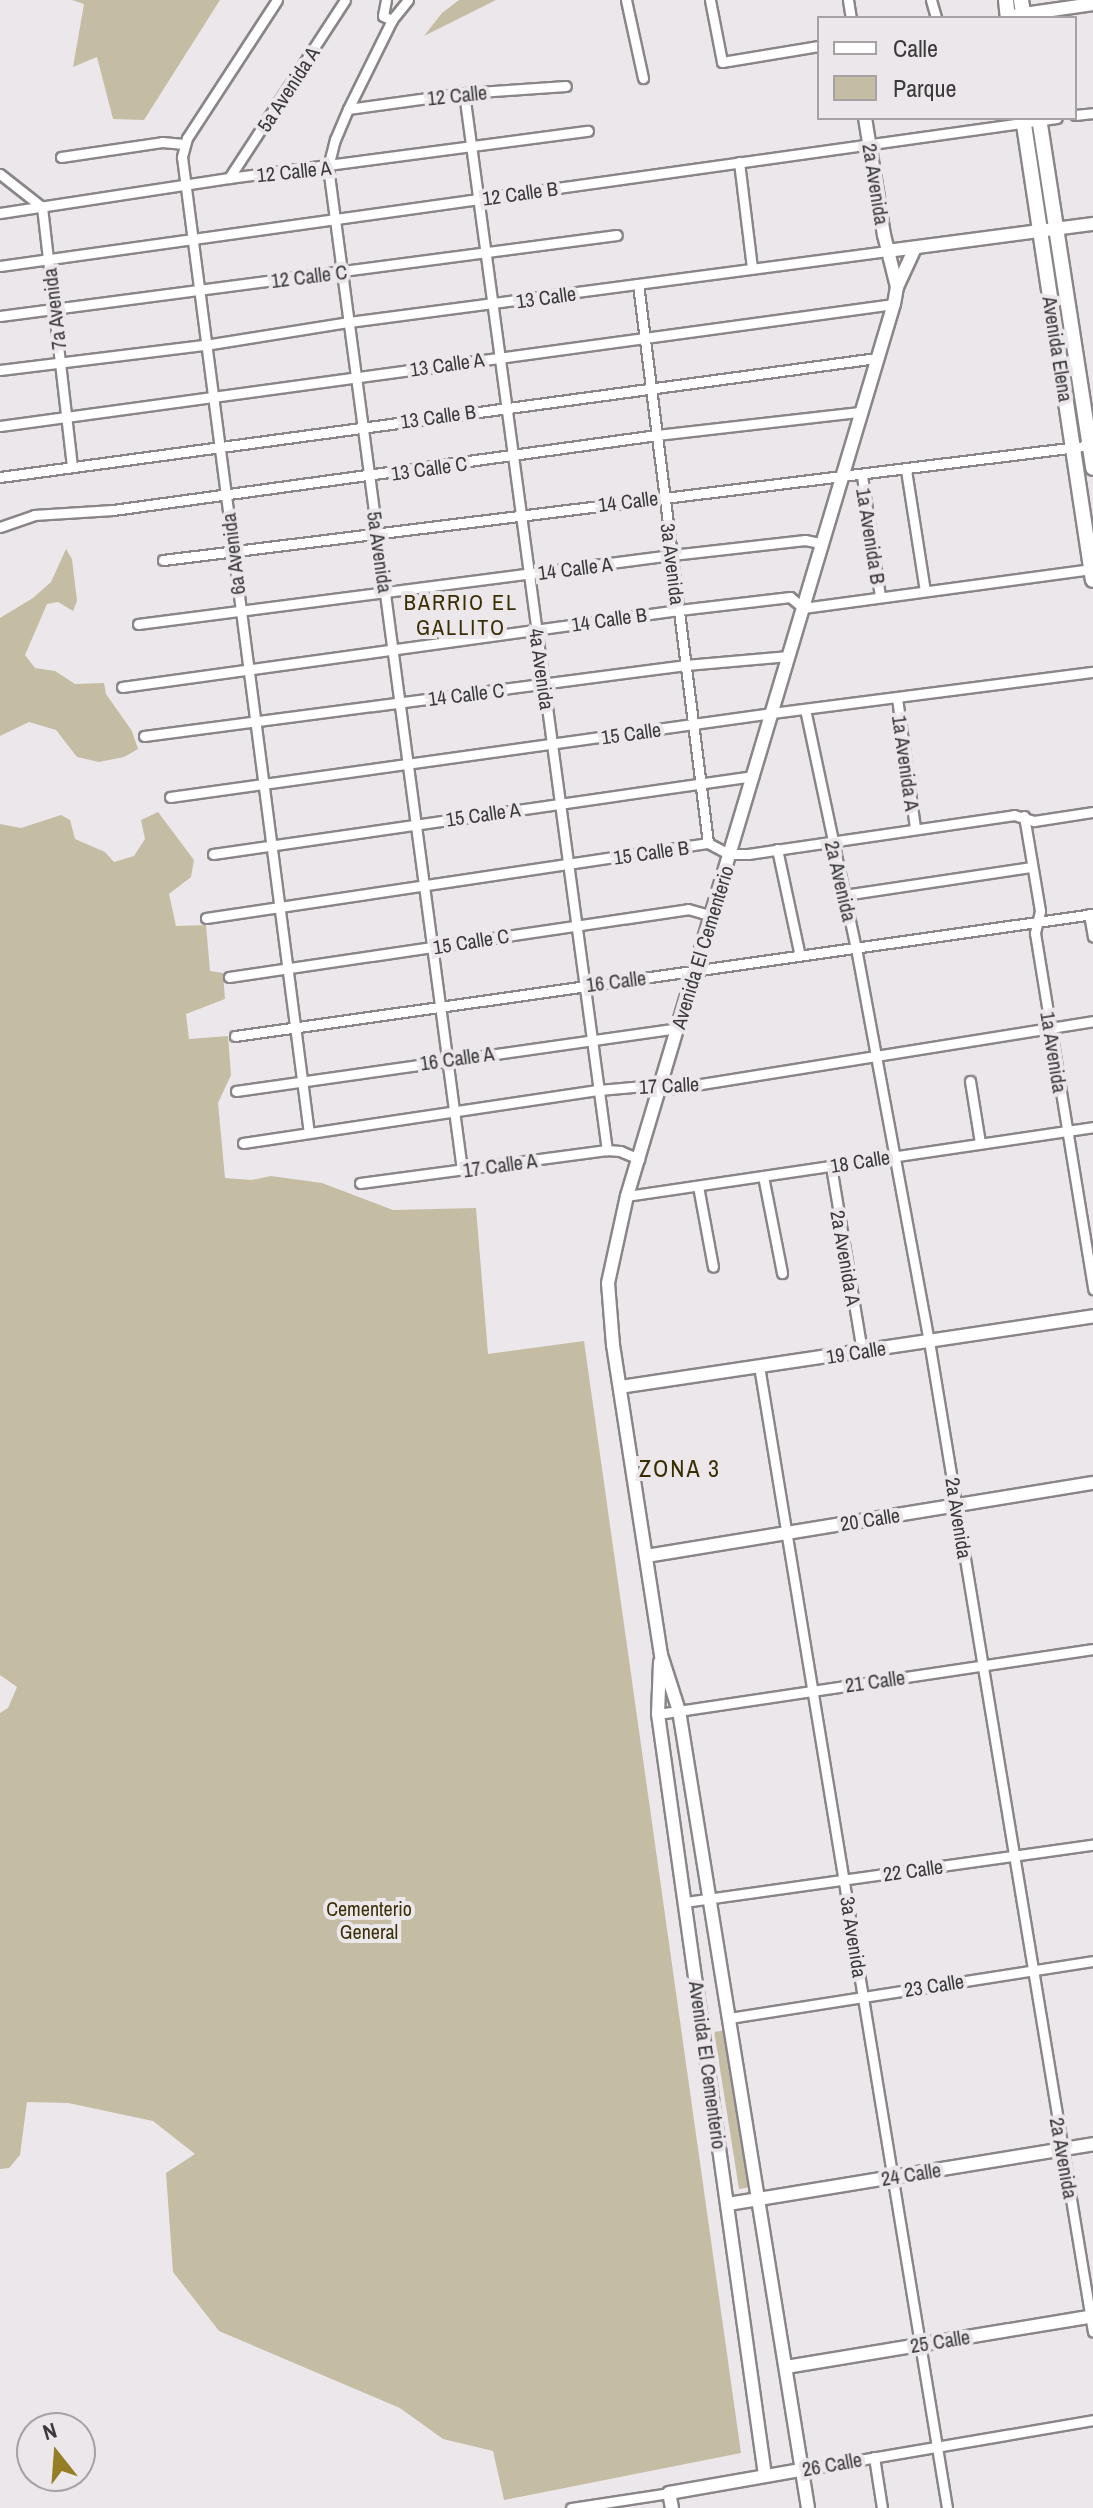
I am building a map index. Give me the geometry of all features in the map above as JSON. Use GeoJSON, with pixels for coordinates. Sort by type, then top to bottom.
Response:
{"type":"FeatureCollection","features":[{"type":"Feature","properties":{"kind":"main road"},"geometry":{"type":"LineString","coordinates":[[1006,0],[1015,14],[1093,4]]}},
{"type":"Feature","properties":{"kind":"main road","name":"2a Avenida"},"geometry":{"type":"LineString","coordinates":[[865,120],[887,251]]}},
{"type":"Feature","properties":{"kind":"main road","name":"Avenida Elena"},"geometry":{"type":"LineString","coordinates":[[1032,120],[1073,448],[1092,572]]}},
{"type":"Feature","properties":{"kind":"main road","name":"13 Calle"},"geometry":{"type":"LineString","coordinates":[[887,251],[1093,224]]}},
{"type":"Feature","properties":{"kind":"main road","name":"Avenida Elena"},"geometry":{"type":"LineString","coordinates":[[1048,231],[1093,468]]}},
{"type":"Feature","properties":{"kind":"main road"},"geometry":{"type":"LineString","coordinates":[[897,287],[915,248]]}},
{"type":"Feature","properties":{"kind":"main road","name":"Avenida El Cementerio"},"geometry":{"type":"LineString","coordinates":[[801,2470],[679,1711],[661,1655],[620,1387],[608,1283],[627,1196],[894,304],[897,287],[887,251]]}},
{"type":"Feature","properties":{"kind":"main road","name":"19 Calle"},"geometry":{"type":"LineString","coordinates":[[620,1387],[1093,1316]]}},
{"type":"Feature","properties":{"kind":"main road","name":"20 Calle"},"geometry":{"type":"LineString","coordinates":[[646,1556],[1093,1483]]}},
{"type":"Feature","properties":{"kind":"main road","name":"Avenida El Cementerio"},"geometry":{"type":"LineString","coordinates":[[661,1655],[658,1714],[765,2475]]}},
{"type":"Feature","properties":{"kind":"main road","name":"24 Calle"},"geometry":{"type":"LineString","coordinates":[[728,2204],[1093,2144]]}},
{"type":"Feature","properties":{"kind":"main road","name":"25 Calle"},"geometry":{"type":"LineString","coordinates":[[786,2367],[1092,2316]]}},
{"type":"Feature","properties":{"kind":"main road"},"geometry":{"type":"LineString","coordinates":[[801,2470],[808,2508]]}},
{"type":"Feature","properties":{"kind":"main road","name":"26 Calle"},"geometry":{"type":"LineString","coordinates":[[669,2493],[801,2470]]}},
{"type":"Feature","properties":{"kind":"main road"},"geometry":{"type":"LineString","coordinates":[[669,2493],[672,2508]]}},
{"type":"Feature","properties":{"kind":"street"},"geometry":{"type":"LineString","coordinates":[[61,157],[162,142],[184,144],[277,0]]}},
{"type":"Feature","properties":{"kind":"street","name":"5a Avenida A"},"geometry":{"type":"LineString","coordinates":[[229,178],[345,0]]}},
{"type":"Feature","properties":{"kind":"street"},"geometry":{"type":"LineString","coordinates":[[386,0],[383,16],[392,20]]}},
{"type":"Feature","properties":{"kind":"street","name":"5a Avenida"},"geometry":{"type":"LineString","coordinates":[[408,0],[392,20],[348,109],[328,167],[462,1170]]}},
{"type":"Feature","properties":{"kind":"street"},"geometry":{"type":"LineString","coordinates":[[626,0],[643,78]]}},
{"type":"Feature","properties":{"kind":"street"},"geometry":{"type":"LineString","coordinates":[[710,0],[722,62],[817,46]]}},
{"type":"Feature","properties":{"kind":"street","name":"12 Calle"},"geometry":{"type":"LineString","coordinates":[[348,109],[464,93],[566,86]]}},
{"type":"Feature","properties":{"kind":"street","name":"4a Avenida"},"geometry":{"type":"LineString","coordinates":[[464,93],[607,1150]]}},
{"type":"Feature","properties":{"kind":"street","name":"12 Calle B"},"geometry":{"type":"LineString","coordinates":[[0,266],[1032,120]]}},
{"type":"Feature","properties":{"kind":"street","name":"12 Calle A"},"geometry":{"type":"LineString","coordinates":[[0,213],[229,178],[588,131]]}},
{"type":"Feature","properties":{"kind":"street","name":"6a Avenida"},"geometry":{"type":"LineString","coordinates":[[184,144],[183,185],[309,1133]]}},
{"type":"Feature","properties":{"kind":"street"},"geometry":{"type":"LineString","coordinates":[[739,162],[752,268]]}},
{"type":"Feature","properties":{"kind":"street"},"geometry":{"type":"LineString","coordinates":[[0,174],[42,207]]}},
{"type":"Feature","properties":{"kind":"street","name":"7a Avenida"},"geometry":{"type":"LineString","coordinates":[[42,207],[72,465]]}},
{"type":"Feature","properties":{"kind":"street","name":"12 Calle C"},"geometry":{"type":"LineString","coordinates":[[0,316],[617,235]]}},
{"type":"Feature","properties":{"kind":"street","name":"13 Calle"},"geometry":{"type":"LineString","coordinates":[[0,370],[205,345],[349,322],[887,251]]}},
{"type":"Feature","properties":{"kind":"street","name":"3a Avenida"},"geometry":{"type":"LineString","coordinates":[[638,284],[708,843]]}},
{"type":"Feature","properties":{"kind":"street","name":"13 Calle A"},"geometry":{"type":"LineString","coordinates":[[0,426],[894,304]]}},
{"type":"Feature","properties":{"kind":"street","name":"13 Calle B"},"geometry":{"type":"LineString","coordinates":[[0,477],[219,444],[877,358]]}},
{"type":"Feature","properties":{"kind":"street","name":"13 Calle C"},"geometry":{"type":"LineString","coordinates":[[0,527],[34,515],[113,510],[657,435],[860,412]]}},
{"type":"Feature","properties":{"kind":"street","name":"14 Calle"},"geometry":{"type":"LineString","coordinates":[[163,560],[665,497],[862,476],[1091,445]]}},
{"type":"Feature","properties":{"kind":"street"},"geometry":{"type":"LineString","coordinates":[[906,470],[925,591]]}},
{"type":"Feature","properties":{"kind":"street","name":"1a Avenida B"},"geometry":{"type":"LineString","coordinates":[[862,476],[880,597]]}},
{"type":"Feature","properties":{"kind":"street","name":"14 Calle A"},"geometry":{"type":"LineString","coordinates":[[138,624],[672,555],[805,540],[821,543]]}},
{"type":"Feature","properties":{"kind":"street","name":"14 Calle B"},"geometry":{"type":"LineString","coordinates":[[122,687],[679,610],[790,597],[803,608],[1092,572]]}},
{"type":"Feature","properties":{"kind":"street","name":"14 Calle C"},"geometry":{"type":"LineString","coordinates":[[144,736],[686,665],[789,656]]}},
{"type":"Feature","properties":{"kind":"street","name":"15 Calle"},"geometry":{"type":"LineString","coordinates":[[170,797],[772,713],[1093,672]]}},
{"type":"Feature","properties":{"kind":"street","name":"1a Avenida A"},"geometry":{"type":"LineString","coordinates":[[897,698],[915,828]]}},
{"type":"Feature","properties":{"kind":"street","name":"2a Avenida"},"geometry":{"type":"LineString","coordinates":[[805,709],[856,948],[929,1341],[1093,2332]]}},
{"type":"Feature","properties":{"kind":"street","name":"15 Calle A"},"geometry":{"type":"LineString","coordinates":[[213,854],[753,776]]}},
{"type":"Feature","properties":{"kind":"street"},"geometry":{"type":"LineString","coordinates":[[729,854],[915,828],[1024,816],[1034,821],[1093,812]]}},
{"type":"Feature","properties":{"kind":"street","name":"1a Avenida"},"geometry":{"type":"LineString","coordinates":[[1024,816],[1040,911],[1035,933],[1093,1289]]}},
{"type":"Feature","properties":{"kind":"street","name":"15 Calle B"},"geometry":{"type":"LineString","coordinates":[[206,918],[708,843],[729,854]]}},
{"type":"Feature","properties":{"kind":"street"},"geometry":{"type":"LineString","coordinates":[[777,849],[800,956]]}},
{"type":"Feature","properties":{"kind":"street"},"geometry":{"type":"LineString","coordinates":[[844,895],[1032,867]]}},
{"type":"Feature","properties":{"kind":"street","name":"15 Calle C"},"geometry":{"type":"LineString","coordinates":[[229,977],[688,909],[712,916]]}},
{"type":"Feature","properties":{"kind":"street"},"geometry":{"type":"LineString","coordinates":[[1091,914],[1093,937]]}},
{"type":"Feature","properties":{"kind":"street","name":"16 Calle"},"geometry":{"type":"LineString","coordinates":[[235,1036],[1091,914]]}},
{"type":"Feature","properties":{"kind":"street","name":"17 Calle"},"geometry":{"type":"LineString","coordinates":[[243,1143],[599,1090],[676,1088],[1093,1021]]}},
{"type":"Feature","properties":{"kind":"street","name":"16 Calle A"},"geometry":{"type":"LineString","coordinates":[[236,1091],[678,1028]]}},
{"type":"Feature","properties":{"kind":"street"},"geometry":{"type":"LineString","coordinates":[[970,1081],[980,1143]]}},
{"type":"Feature","properties":{"kind":"street","name":"18 Calle"},"geometry":{"type":"LineString","coordinates":[[627,1196],[1093,1127]]}},
{"type":"Feature","properties":{"kind":"street","name":"17 Calle A"},"geometry":{"type":"LineString","coordinates":[[360,1183],[607,1150],[620,1151],[639,1159]]}},
{"type":"Feature","properties":{"kind":"street","name":"2a Avenida A"},"geometry":{"type":"LineString","coordinates":[[831,1166],[862,1351]]}},
{"type":"Feature","properties":{"kind":"street"},"geometry":{"type":"LineString","coordinates":[[763,1176],[782,1273]]}},
{"type":"Feature","properties":{"kind":"street"},"geometry":{"type":"LineString","coordinates":[[698,1186],[713,1267]]}},
{"type":"Feature","properties":{"kind":"street","name":"3a Avenida"},"geometry":{"type":"LineString","coordinates":[[759,1366],[947,2508]]}},
{"type":"Feature","properties":{"kind":"street","name":"21 Calle"},"geometry":{"type":"LineString","coordinates":[[658,1714],[1093,1649]]}},
{"type":"Feature","properties":{"kind":"street","name":"22 Calle"},"geometry":{"type":"LineString","coordinates":[[685,1902],[1093,1845]]}},
{"type":"Feature","properties":{"kind":"street","name":"23 Calle"},"geometry":{"type":"LineString","coordinates":[[729,2018],[1093,1961]]}},
{"type":"Feature","properties":{"kind":"street","name":"26 Calle"},"geometry":{"type":"LineString","coordinates":[[801,2470],[1093,2420]]}},
{"type":"Feature","properties":{"kind":"street"},"geometry":{"type":"LineString","coordinates":[[874,2457],[882,2508]]}},
{"type":"Feature","properties":{"kind":"street","name":"26 Calle"},"geometry":{"type":"LineString","coordinates":[[571,2508],[669,2493]]}},
{"type":"Feature","properties":{"kind":"green space"},"geometry":{"type":"Polygon","coordinates":[[[72,0],[220,0],[144,120],[113,119],[97,57],[73,67],[84,4],[72,0]]]}},
{"type":"Feature","properties":{"kind":"green space"},"geometry":{"type":"Polygon","coordinates":[[[459,0],[496,0],[424,36],[442,13],[459,0]]]}},
{"type":"Feature","properties":{"kind":"green space"},"geometry":{"type":"Polygon","coordinates":[[[66,549],[72,559],[77,601],[73,611],[58,602],[47,604],[25,655],[35,668],[55,671],[75,684],[104,683],[106,694],[132,731],[138,749],[124,757],[99,762],[77,757],[56,730],[29,722],[0,736],[0,618],[33,598],[51,582],[66,549]]]}},
{"type":"Feature","properties":{"kind":"green space","name":"Cementerio General"},"geometry":{"type":"Polygon","coordinates":[[[158,812],[194,860],[191,877],[169,894],[176,926],[206,925],[210,971],[223,973],[225,999],[186,1014],[189,1039],[228,1036],[231,1075],[218,1103],[225,1178],[251,1180],[271,1176],[322,1183],[393,1210],[476,1208],[488,1354],[584,1341],[741,2453],[504,2500],[493,2451],[443,2439],[400,2408],[219,2331],[173,2272],[166,2173],[195,2154],[153,2121],[68,2103],[27,2102],[20,2155],[9,2168],[0,2169],[0,1713],[8,1708],[17,1687],[0,1675],[0,824],[21,828],[61,815],[70,820],[75,839],[105,852],[114,862],[134,856],[145,839],[141,820],[158,812]]]}},
{"type":"Feature","properties":{"kind":"green space"},"geometry":{"type":"Polygon","coordinates":[[[726,2030],[751,2187],[739,2189],[714,2032],[726,2030]]]}},
{"type":"Feature","properties":{"kind":"district","name":"BARRIO EL GALLITO"},"geometry":{"type":"Point","coordinates":[461,614]}},
{"type":"Feature","properties":{"kind":"district","name":"ZONA 3"},"geometry":{"type":"Point","coordinates":[680,1469]}}]}
